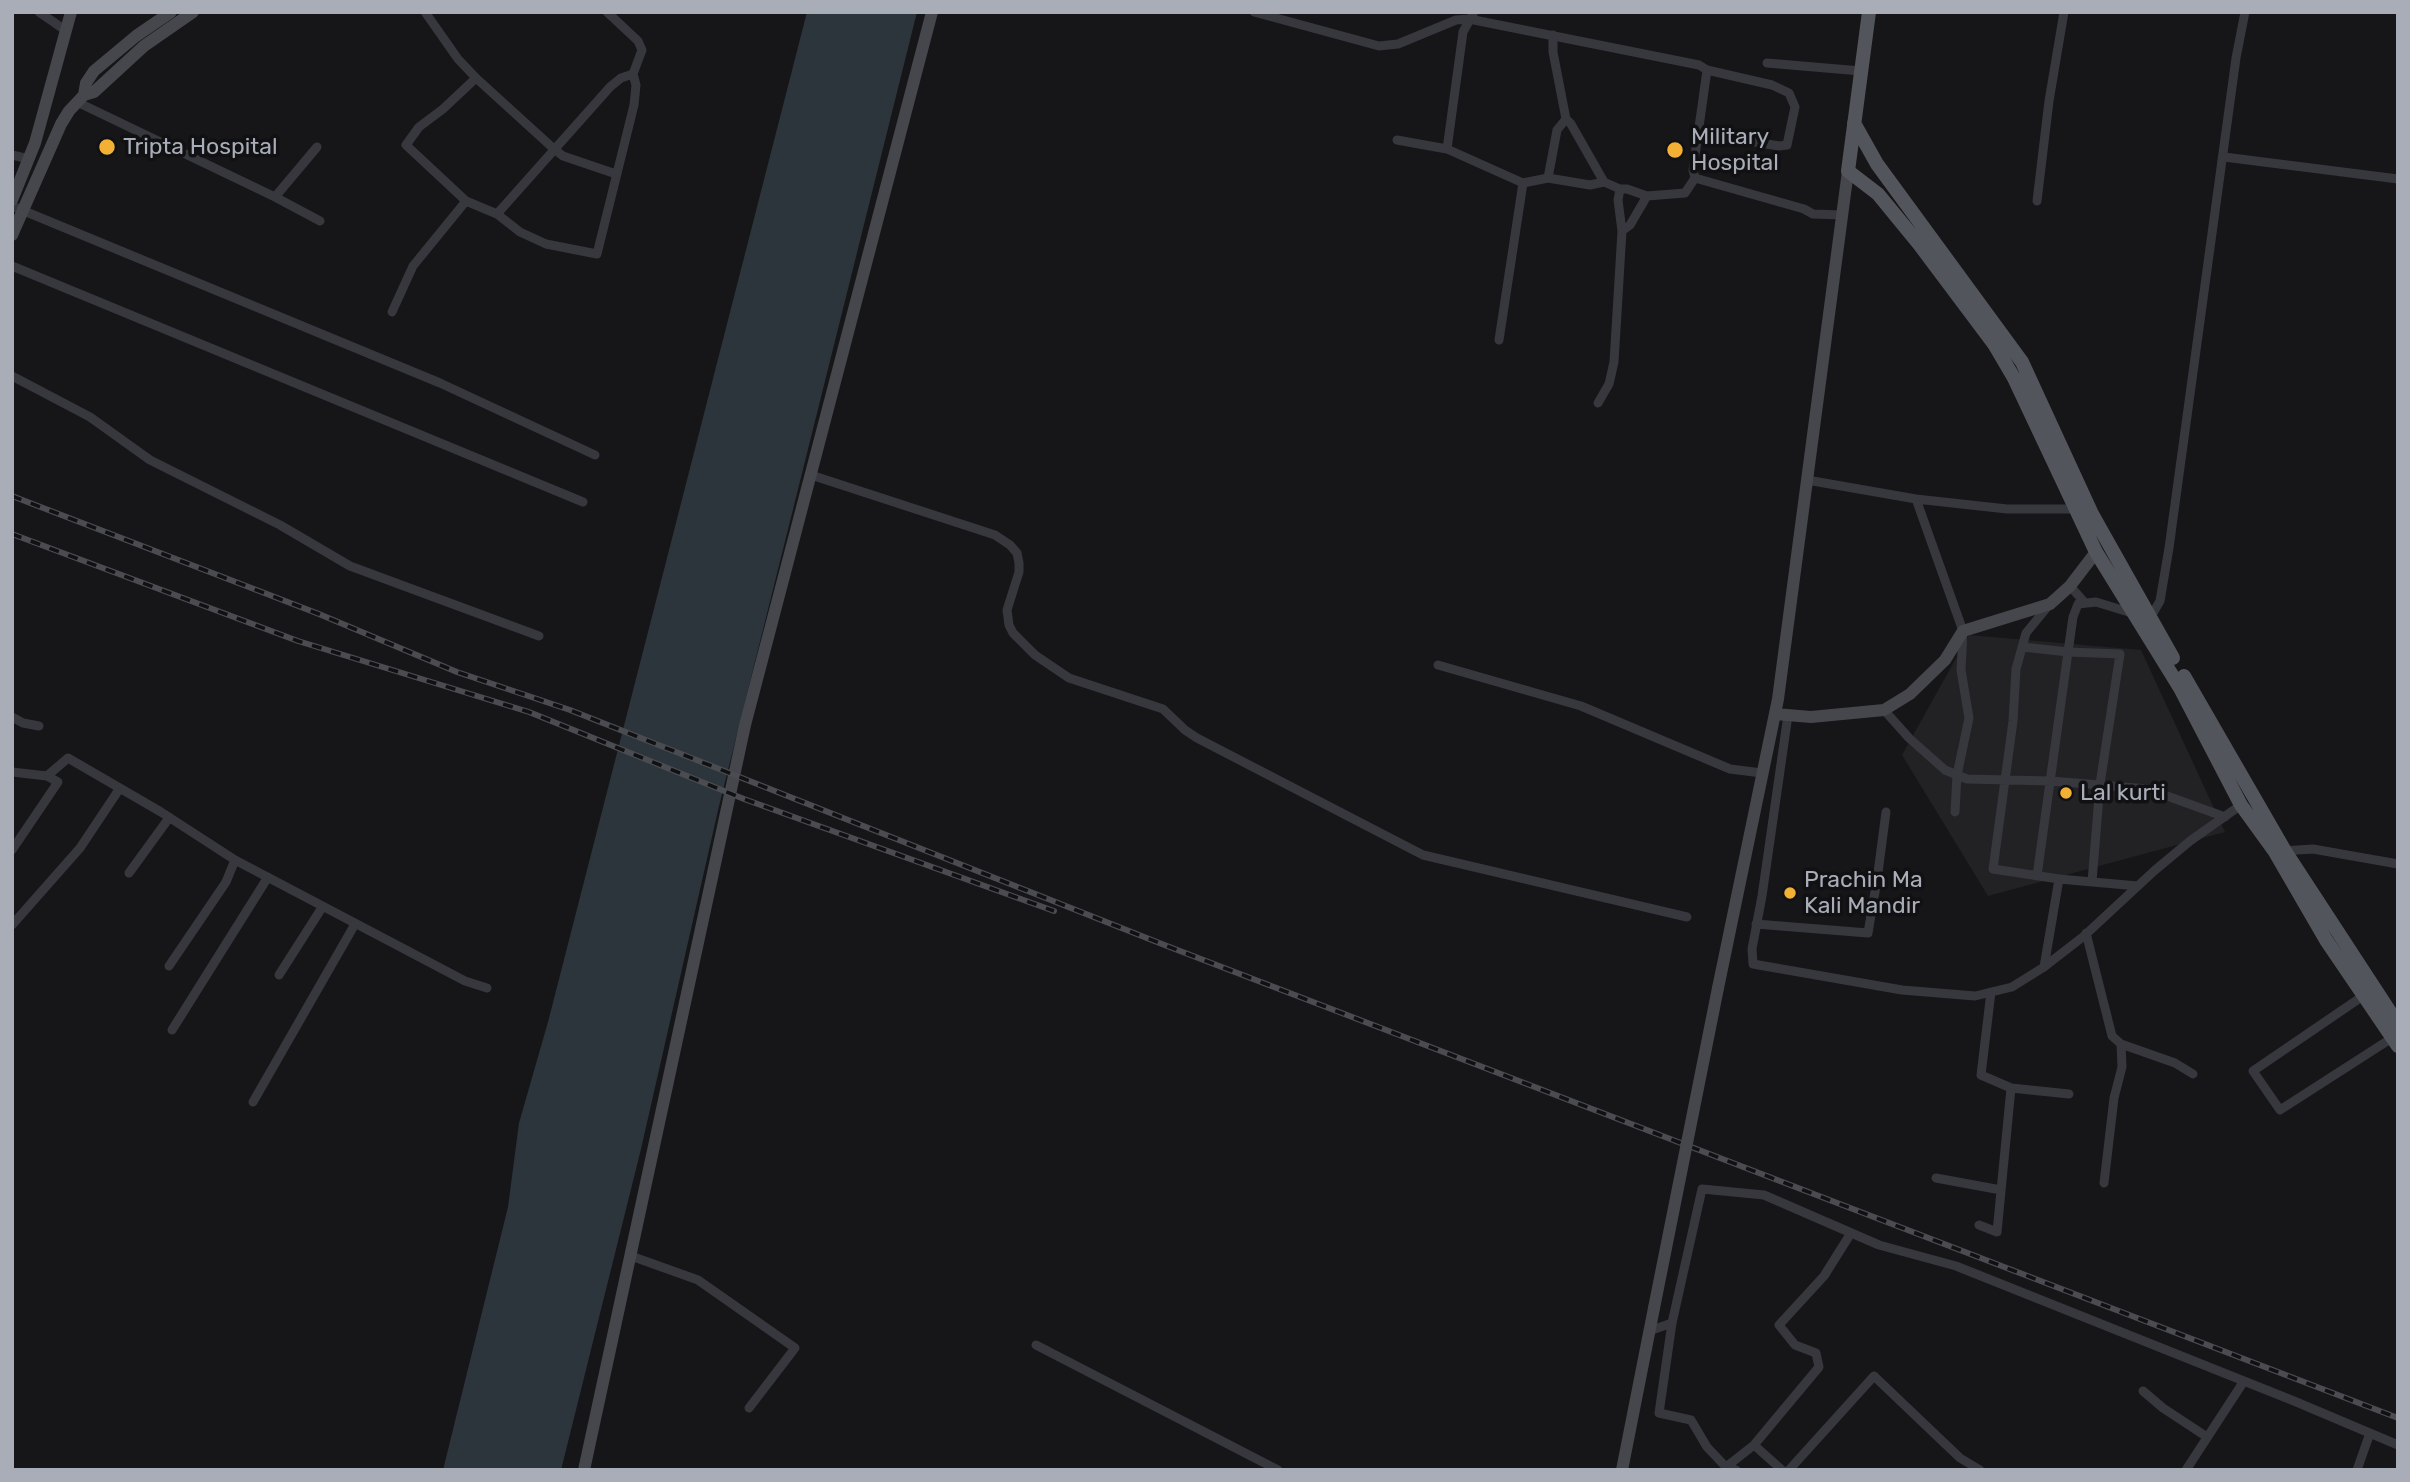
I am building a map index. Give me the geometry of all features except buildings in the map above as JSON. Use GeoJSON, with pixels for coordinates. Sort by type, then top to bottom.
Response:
{"type":"FeatureCollection","features":[{"type":"Feature","properties":{"kind":"main road"},"geometry":{"type":"LineString","coordinates":[[12,200],[29,159],[71,12]]}},
{"type":"Feature","properties":{"kind":"main road"},"geometry":{"type":"LineString","coordinates":[[12,235],[18,208],[61,124],[77,103],[94,71],[136,36],[171,12]]}},
{"type":"Feature","properties":{"kind":"main road"},"geometry":{"type":"LineString","coordinates":[[45,104],[77,103],[94,92],[144,46],[193,12]]}},
{"type":"Feature","properties":{"kind":"main road"},"geometry":{"type":"LineString","coordinates":[[584,1470],[745,726],[932,12]]}},
{"type":"Feature","properties":{"kind":"main road"},"geometry":{"type":"LineString","coordinates":[[1622,1470],[1762,773],[1781,714],[1807,480],[1870,12]]}},
{"type":"Feature","properties":{"kind":"main road"},"geometry":{"type":"LineString","coordinates":[[1854,123],[1877,164],[2022,362],[2092,514],[2241,805],[2280,851],[2326,940],[2363,996],[2396,1036]]}},
{"type":"Feature","properties":{"kind":"main road"},"geometry":{"type":"LineString","coordinates":[[1848,171],[1878,194],[1994,344],[2014,378],[2096,552],[2142,614],[2280,851],[2396,1036]]}},
{"type":"Feature","properties":{"kind":"main road"},"geometry":{"type":"LineString","coordinates":[[1781,714],[1811,717],[1884,710],[1910,694],[1945,660],[1963,631],[2050,604],[2070,586],[2096,552]]}},
{"type":"Feature","properties":{"kind":"street"},"geometry":{"type":"LineString","coordinates":[[39,12],[65,30]]}},
{"type":"Feature","properties":{"kind":"street"},"geometry":{"type":"LineString","coordinates":[[425,12],[458,59],[554,149],[564,156],[616,174]]}},
{"type":"Feature","properties":{"kind":"street"},"geometry":{"type":"LineString","coordinates":[[476,78],[419,127],[406,145],[466,201],[497,214],[520,232],[546,244],[597,254],[634,105],[636,85],[633,74],[642,50],[638,41],[607,12]]}},
{"type":"Feature","properties":{"kind":"street"},"geometry":{"type":"LineString","coordinates":[[1254,12],[1378,46],[1398,44],[1471,16],[1699,65],[1707,70],[1772,85],[1789,93],[1795,107],[1787,145],[1700,133]]}},
{"type":"Feature","properties":{"kind":"street"},"geometry":{"type":"LineString","coordinates":[[2037,201],[2049,101],[2064,12]]}},
{"type":"Feature","properties":{"kind":"street"},"geometry":{"type":"LineString","coordinates":[[2037,876],[2073,617],[2078,604],[2096,601],[2142,614],[2153,613],[2160,601],[2236,58],[2245,12]]}},
{"type":"Feature","properties":{"kind":"street"},"geometry":{"type":"LineString","coordinates":[[1447,149],[1463,32],[1471,16]]}},
{"type":"Feature","properties":{"kind":"street"},"geometry":{"type":"LineString","coordinates":[[1553,35],[1553,52],[1566,119],[1604,182]]}},
{"type":"Feature","properties":{"kind":"street"},"geometry":{"type":"LineString","coordinates":[[1768,63],[1861,71]]}},
{"type":"Feature","properties":{"kind":"street"},"geometry":{"type":"LineString","coordinates":[[1397,141],[1447,149],[1522,183],[1548,178],[1590,185],[1604,182],[1647,196],[1685,193],[1695,178],[1693,170],[1700,133],[1698,123],[1707,70]]}},
{"type":"Feature","properties":{"kind":"street"},"geometry":{"type":"LineString","coordinates":[[497,214],[610,87],[621,78],[633,74]]}},
{"type":"Feature","properties":{"kind":"street"},"geometry":{"type":"LineString","coordinates":[[77,103],[320,221]]}},
{"type":"Feature","properties":{"kind":"street"},"geometry":{"type":"LineString","coordinates":[[1548,178],[1557,130],[1566,119]]}},
{"type":"Feature","properties":{"kind":"street"},"geometry":{"type":"LineString","coordinates":[[275,197],[317,147]]}},
{"type":"Feature","properties":{"kind":"street"},"geometry":{"type":"LineString","coordinates":[[12,155],[29,159]]}},
{"type":"Feature","properties":{"kind":"street"},"geometry":{"type":"LineString","coordinates":[[2224,157],[2398,179]]}},
{"type":"Feature","properties":{"kind":"street"},"geometry":{"type":"LineString","coordinates":[[1695,178],[1804,209],[1812,214],[1843,215]]}},
{"type":"Feature","properties":{"kind":"street"},"geometry":{"type":"LineString","coordinates":[[1499,340],[1522,183]]}},
{"type":"Feature","properties":{"kind":"street"},"geometry":{"type":"LineString","coordinates":[[1598,403],[1609,384],[1614,362],[1622,231],[1618,200],[1620,189]]}},
{"type":"Feature","properties":{"kind":"street"},"geometry":{"type":"LineString","coordinates":[[1622,231],[1630,225],[1647,196]]}},
{"type":"Feature","properties":{"kind":"street"},"geometry":{"type":"LineString","coordinates":[[392,312],[414,266],[466,201]]}},
{"type":"Feature","properties":{"kind":"street"},"geometry":{"type":"LineString","coordinates":[[18,208],[440,383],[595,454]]}},
{"type":"Feature","properties":{"kind":"street"},"geometry":{"type":"LineString","coordinates":[[12,266],[583,502]]}},
{"type":"Feature","properties":{"kind":"street"},"geometry":{"type":"LineString","coordinates":[[12,376],[90,417],[150,460],[280,525],[350,566],[539,636]]}},
{"type":"Feature","properties":{"kind":"street"},"geometry":{"type":"LineString","coordinates":[[811,475],[995,535],[1010,545],[1017,553],[1019,563],[1007,610],[1009,625],[1013,633],[1035,655],[1069,678],[1163,709],[1185,730],[1197,737],[1423,855],[1687,917]]}},
{"type":"Feature","properties":{"kind":"street"},"geometry":{"type":"LineString","coordinates":[[1807,480],[1916,499],[2019,510],[2074,509]]}},
{"type":"Feature","properties":{"kind":"street"},"geometry":{"type":"LineString","coordinates":[[1916,499],[1963,631],[1961,670],[1969,718],[1957,775],[1955,812]]}},
{"type":"Feature","properties":{"kind":"street"},"geometry":{"type":"LineString","coordinates":[[2070,586],[2085,603]]}},
{"type":"Feature","properties":{"kind":"street"},"geometry":{"type":"LineString","coordinates":[[2050,604],[2026,633],[2017,669],[2013,721],[1993,869],[2059,879],[2138,886]]}},
{"type":"Feature","properties":{"kind":"street"},"geometry":{"type":"LineString","coordinates":[[2022,647],[2120,654],[2100,784],[2092,882]]}},
{"type":"Feature","properties":{"kind":"street"},"geometry":{"type":"LineString","coordinates":[[1438,665],[1581,706],[1730,769],[1762,773]]}},
{"type":"Feature","properties":{"kind":"street"},"geometry":{"type":"LineString","coordinates":[[1884,710],[1945,770],[1966,779],[2050,781],[2148,789],[2225,817]]}},
{"type":"Feature","properties":{"kind":"street"},"geometry":{"type":"LineString","coordinates":[[1781,714],[1752,948],[1753,964],[1902,990],[1975,996],[2012,987],[2044,967],[2190,841],[2241,805]]}},
{"type":"Feature","properties":{"kind":"street"},"geometry":{"type":"LineString","coordinates":[[12,717],[23,723],[39,726]]}},
{"type":"Feature","properties":{"kind":"street"},"geometry":{"type":"LineString","coordinates":[[47,776],[68,758],[169,817],[235,860],[465,981],[488,988]]}},
{"type":"Feature","properties":{"kind":"street"},"geometry":{"type":"LineString","coordinates":[[12,850],[58,782],[47,776],[14,775]]}},
{"type":"Feature","properties":{"kind":"street"},"geometry":{"type":"LineString","coordinates":[[12,925],[80,848],[120,788]]}},
{"type":"Feature","properties":{"kind":"street"},"geometry":{"type":"LineString","coordinates":[[1756,924],[1868,933],[1886,812]]}},
{"type":"Feature","properties":{"kind":"street"},"geometry":{"type":"LineString","coordinates":[[129,873],[169,817]]}},
{"type":"Feature","properties":{"kind":"street"},"geometry":{"type":"LineString","coordinates":[[2280,851],[2313,849],[2398,864]]}},
{"type":"Feature","properties":{"kind":"street"},"geometry":{"type":"LineString","coordinates":[[169,966],[226,881],[235,860]]}},
{"type":"Feature","properties":{"kind":"street"},"geometry":{"type":"LineString","coordinates":[[172,1030],[268,877]]}},
{"type":"Feature","properties":{"kind":"street"},"geometry":{"type":"LineString","coordinates":[[2044,967],[2059,879]]}},
{"type":"Feature","properties":{"kind":"street"},"geometry":{"type":"LineString","coordinates":[[279,975],[323,906]]}},
{"type":"Feature","properties":{"kind":"street"},"geometry":{"type":"LineString","coordinates":[[253,1102],[355,923]]}},
{"type":"Feature","properties":{"kind":"street"},"geometry":{"type":"LineString","coordinates":[[2086,933],[2112,1036],[2121,1044],[2175,1063],[2193,1074]]}},
{"type":"Feature","properties":{"kind":"street"},"geometry":{"type":"LineString","coordinates":[[1991,992],[1981,1076],[2011,1088],[2070,1094]]}},
{"type":"Feature","properties":{"kind":"street"},"geometry":{"type":"LineString","coordinates":[[2363,996],[2253,1071],[2280,1110],[2396,1036]]}},
{"type":"Feature","properties":{"kind":"street"},"geometry":{"type":"LineString","coordinates":[[2104,1183],[2114,1098],[2122,1067],[2121,1044]]}},
{"type":"Feature","properties":{"kind":"street"},"geometry":{"type":"LineString","coordinates":[[1979,1224],[1997,1232],[2011,1088]]}},
{"type":"Feature","properties":{"kind":"street"},"geometry":{"type":"LineString","coordinates":[[1936,1178],[2001,1191]]}},
{"type":"Feature","properties":{"kind":"street"},"geometry":{"type":"LineString","coordinates":[[1851,1233],[1824,1276],[1779,1325],[1795,1345],[1816,1353],[1819,1367],[1754,1445],[1731,1468],[1707,1447],[1691,1420],[1659,1413],[1672,1323],[1702,1189],[1765,1195],[1879,1245],[1956,1266],[2398,1445]]}},
{"type":"Feature","properties":{"kind":"street"},"geometry":{"type":"LineString","coordinates":[[631,1256],[698,1280],[795,1348],[749,1408]]}},
{"type":"Feature","properties":{"kind":"street"},"geometry":{"type":"LineString","coordinates":[[1649,1331],[1672,1323]]}},
{"type":"Feature","properties":{"kind":"street"},"geometry":{"type":"LineString","coordinates":[[1035,1345],[1278,1470]]}},
{"type":"Feature","properties":{"kind":"street"},"geometry":{"type":"LineString","coordinates":[[1789,1470],[1874,1376],[1960,1458],[1980,1470]]}},
{"type":"Feature","properties":{"kind":"street"},"geometry":{"type":"LineString","coordinates":[[2186,1470],[2244,1381]]}},
{"type":"Feature","properties":{"kind":"street"},"geometry":{"type":"LineString","coordinates":[[2143,1391],[2163,1408],[2207,1437]]}},
{"type":"Feature","properties":{"kind":"street"},"geometry":{"type":"LineString","coordinates":[[2357,1470],[2370,1433]]}},
{"type":"Feature","properties":{"kind":"street"},"geometry":{"type":"LineString","coordinates":[[1754,1445],[1782,1470]]}},
{"type":"Feature","properties":{"kind":"shaded area"},"geometry":{"type":"Polygon","coordinates":[[[807,12],[917,12],[719,806],[641,1149],[561,1470],[443,1470],[508,1207],[519,1123],[548,1022],[807,12]]]}},
{"type":"Feature","properties":{"kind":"shaded area","name":"Lal kurti"},"geometry":{"type":"Polygon","coordinates":[[[1969,635],[2141,650],[2225,832],[1988,896],[1902,755],[1969,635]]]}},
{"type":"Feature","properties":{"kind":"railway"},"geometry":{"type":"LineString","coordinates":[[12,496],[319,614],[457,672],[570,710],[1167,946],[2398,1418]]}},
{"type":"Feature","properties":{"kind":"railway"},"geometry":{"type":"LineString","coordinates":[[12,534],[298,641],[529,712],[744,799],[1054,911]]}},
{"type":"Feature","properties":{"kind":"place","name":"Tripta Hospital"},"geometry":{"type":"Point","coordinates":[107,147]}},
{"type":"Feature","properties":{"kind":"place","name":"Military Hospital"},"geometry":{"type":"Point","coordinates":[1675,150]}},
{"type":"Feature","properties":{"kind":"place","name":"Lal kurti"},"geometry":{"type":"Point","coordinates":[2066,793]}},
{"type":"Feature","properties":{"kind":"place","name":"Prachin Ma Kali Mandir"},"geometry":{"type":"Point","coordinates":[1790,893]}}]}
